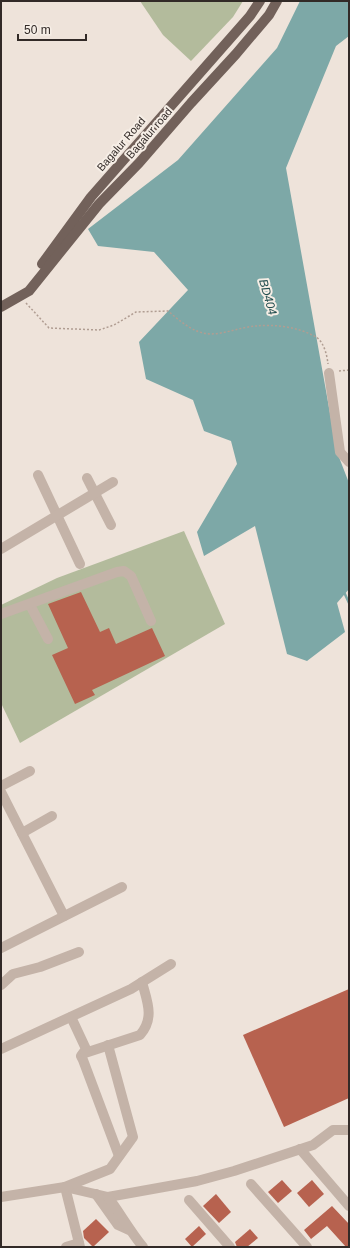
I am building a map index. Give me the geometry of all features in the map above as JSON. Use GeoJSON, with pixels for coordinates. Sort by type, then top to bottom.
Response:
{"type":"FeatureCollection","features":[{"type":"Feature","properties":{"kind":"main road","name":"Bagalur Road"},"geometry":{"type":"LineString","coordinates":[[1,307],[19,294],[91,197],[250,16],[260,1]]}},
{"type":"Feature","properties":{"kind":"main road","name":"Bagalur road"},"geometry":{"type":"LineString","coordinates":[[19,294],[29,291],[99,204],[140,163],[191,102],[236,54],[269,15],[277,1]]}},
{"type":"Feature","properties":{"kind":"main road","name":"Bagalur Road"},"geometry":{"type":"LineString","coordinates":[[1,301],[19,294]]}},
{"type":"Feature","properties":{"kind":"street"},"geometry":{"type":"LineString","coordinates":[[329,373],[340,452],[349,462]]}},
{"type":"Feature","properties":{"kind":"street"},"geometry":{"type":"LineString","coordinates":[[38,475],[80,564]]}},
{"type":"Feature","properties":{"kind":"street"},"geometry":{"type":"LineString","coordinates":[[87,478],[111,525]]}},
{"type":"Feature","properties":{"kind":"street"},"geometry":{"type":"LineString","coordinates":[[1,549],[113,482]]}},
{"type":"Feature","properties":{"kind":"street"},"geometry":{"type":"LineString","coordinates":[[2,616],[71,588],[124,572],[131,576],[151,621]]}},
{"type":"Feature","properties":{"kind":"street"},"geometry":{"type":"LineString","coordinates":[[30,605],[48,639]]}},
{"type":"Feature","properties":{"kind":"street"},"geometry":{"type":"LineString","coordinates":[[1,786],[30,771]]}},
{"type":"Feature","properties":{"kind":"street"},"geometry":{"type":"LineString","coordinates":[[1,792],[64,916]]}},
{"type":"Feature","properties":{"kind":"street"},"geometry":{"type":"LineString","coordinates":[[22,834],[52,816]]}},
{"type":"Feature","properties":{"kind":"street"},"geometry":{"type":"LineString","coordinates":[[1,948],[122,887]]}},
{"type":"Feature","properties":{"kind":"street"},"geometry":{"type":"LineString","coordinates":[[1,985],[14,974],[40,967],[79,952]]}},
{"type":"Feature","properties":{"kind":"street"},"geometry":{"type":"LineString","coordinates":[[1,1049],[142,982],[171,964]]}},
{"type":"Feature","properties":{"kind":"street"},"geometry":{"type":"LineString","coordinates":[[119,1156],[81,1056],[85,1053],[140,1035],[144,1031],[150,1012],[142,982]]}},
{"type":"Feature","properties":{"kind":"street"},"geometry":{"type":"LineString","coordinates":[[71,1017],[86,1049],[85,1053]]}},
{"type":"Feature","properties":{"kind":"street"},"geometry":{"type":"LineString","coordinates":[[1,1197],[65,1187],[110,1169],[133,1137],[108,1045]]}},
{"type":"Feature","properties":{"kind":"street"},"geometry":{"type":"LineString","coordinates":[[65,1187],[108,1197],[205,1179],[234,1172],[313,1145],[333,1130],[349,1130]]}},
{"type":"Feature","properties":{"kind":"street"},"geometry":{"type":"LineString","coordinates":[[300,1149],[349,1206]]}},
{"type":"Feature","properties":{"kind":"street"},"geometry":{"type":"LineString","coordinates":[[251,1184],[307,1247]]}},
{"type":"Feature","properties":{"kind":"street"},"geometry":{"type":"LineString","coordinates":[[65,1187],[79,1245],[66,1247]]}},
{"type":"Feature","properties":{"kind":"street"},"geometry":{"type":"LineString","coordinates":[[96,1194],[118,1225],[129,1230]]}},
{"type":"Feature","properties":{"kind":"street"},"geometry":{"type":"LineString","coordinates":[[108,1197],[129,1230],[143,1247]]}},
{"type":"Feature","properties":{"kind":"street"},"geometry":{"type":"LineString","coordinates":[[189,1200],[230,1247]]}},
{"type":"Feature","properties":{"kind":"path"},"geometry":{"type":"LineString","coordinates":[[19,294],[49,328],[100,330],[114,325],[136,312],[168,311],[188,328],[210,334],[256,326],[278,326],[297,330],[317,337],[326,352]]}},
{"type":"Feature","properties":{"kind":"green space"},"geometry":{"type":"Polygon","coordinates":[[[140,1],[243,1],[233,17],[191,61],[163,35],[140,1]]]}},
{"type":"Feature","properties":{"kind":"green space"},"geometry":{"type":"Polygon","coordinates":[[[184,531],[225,624],[20,743],[1,703],[1,605],[57,578],[184,531]]]}},
{"type":"Feature","properties":{"kind":"water"},"geometry":{"type":"Polygon","coordinates":[[[300,1],[349,1],[349,36],[336,46],[286,168],[337,452],[349,483],[349,589],[337,603],[345,632],[307,661],[287,654],[255,526],[204,556],[197,532],[237,464],[231,441],[204,431],[193,400],[146,379],[139,342],[188,290],[154,252],[98,246],[88,229],[178,160],[277,48],[300,1]]]}},
{"type":"Feature","properties":{"kind":"building"},"geometry":{"type":"Polygon","coordinates":[[[81,592],[100,632],[109,628],[116,644],[152,628],[165,656],[92,690],[95,695],[75,704],[52,655],[68,648],[48,604],[81,592]]]}},
{"type":"Feature","properties":{"kind":"building"},"geometry":{"type":"Polygon","coordinates":[[[349,989],[349,1098],[284,1127],[243,1035],[349,989]]]}},
{"type":"Feature","properties":{"kind":"building"},"geometry":{"type":"Polygon","coordinates":[[[282,1180],[292,1191],[278,1203],[268,1192],[282,1180]]]}},
{"type":"Feature","properties":{"kind":"building"},"geometry":{"type":"Polygon","coordinates":[[[312,1180],[324,1194],[309,1207],[297,1193],[312,1180]]]}},
{"type":"Feature","properties":{"kind":"building"},"geometry":{"type":"Polygon","coordinates":[[[216,1194],[231,1212],[219,1223],[203,1206],[216,1194]]]}},
{"type":"Feature","properties":{"kind":"building"},"geometry":{"type":"Polygon","coordinates":[[[332,1206],[349,1224],[349,1247],[346,1247],[327,1226],[311,1239],[304,1230],[332,1206]]]}},
{"type":"Feature","properties":{"kind":"building"},"geometry":{"type":"Polygon","coordinates":[[[96,1219],[109,1232],[93,1247],[84,1238],[83,1231],[96,1219]]]}},
{"type":"Feature","properties":{"kind":"building"},"geometry":{"type":"Polygon","coordinates":[[[199,1226],[206,1234],[192,1247],[185,1239],[199,1226]]]}},
{"type":"Feature","properties":{"kind":"building"},"geometry":{"type":"Polygon","coordinates":[[[250,1229],[258,1238],[247,1247],[237,1247],[235,1242],[250,1229]]]}},
{"type":"Feature","properties":{"kind":"waterway","name":"BD404"},"geometry":{"type":"LineString","coordinates":[[344,592],[349,603]]}}]}
